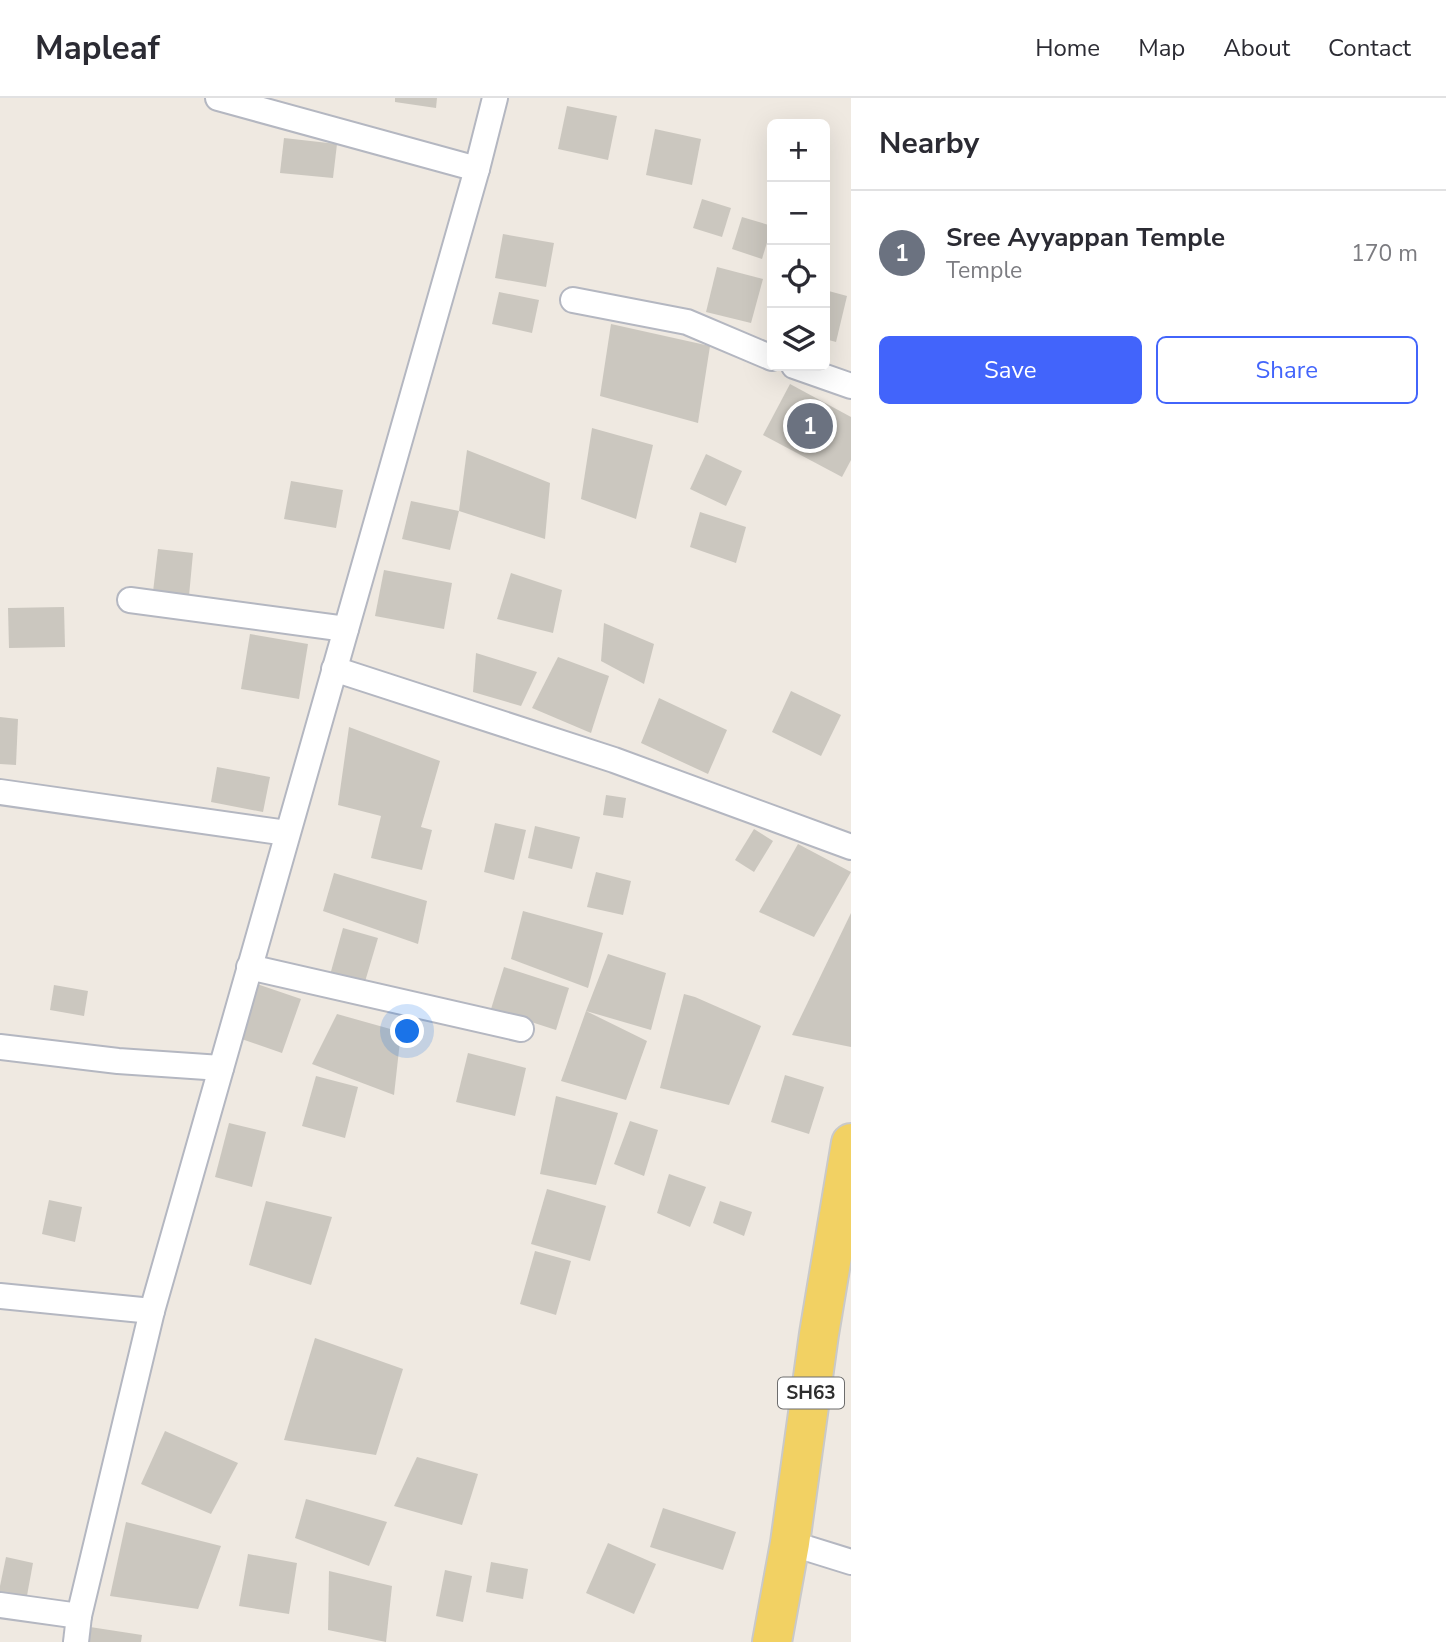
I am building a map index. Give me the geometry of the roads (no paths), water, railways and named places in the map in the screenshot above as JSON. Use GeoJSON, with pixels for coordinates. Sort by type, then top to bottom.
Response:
{"type":"FeatureCollection","features":[{"type":"Feature","properties":{"kind":"main road","name":"SH63"},"geometry":{"type":"LineString","coordinates":[[772,1642],[790,1543],[851,1143]]}},
{"type":"Feature","properties":{"kind":"street"},"geometry":{"type":"LineString","coordinates":[[218,98],[477,169]]}},
{"type":"Feature","properties":{"kind":"street"},"geometry":{"type":"LineString","coordinates":[[76,1642],[79,1616],[152,1311],[495,98]]}},
{"type":"Feature","properties":{"kind":"street"},"geometry":{"type":"LineString","coordinates":[[573,300],[687,323],[767,356]]}},
{"type":"Feature","properties":{"kind":"street"},"geometry":{"type":"LineString","coordinates":[[808,371],[851,386]]}},
{"type":"Feature","properties":{"kind":"street"},"geometry":{"type":"LineString","coordinates":[[130,600],[346,629]]}},
{"type":"Feature","properties":{"kind":"street"},"geometry":{"type":"LineString","coordinates":[[334,668],[614,760],[851,847]]}},
{"type":"Feature","properties":{"kind":"street"},"geometry":{"type":"LineString","coordinates":[[0,793],[287,833]]}},
{"type":"Feature","properties":{"kind":"street"},"geometry":{"type":"LineString","coordinates":[[249,967],[521,1029]]}},
{"type":"Feature","properties":{"kind":"street"},"geometry":{"type":"LineString","coordinates":[[0,1047],[118,1061],[221,1069]]}},
{"type":"Feature","properties":{"kind":"street"},"geometry":{"type":"LineString","coordinates":[[0,1296],[152,1311]]}},
{"type":"Feature","properties":{"kind":"street"},"geometry":{"type":"LineString","coordinates":[[790,1543],[851,1562]]}},
{"type":"Feature","properties":{"kind":"street"},"geometry":{"type":"LineString","coordinates":[[0,1605],[79,1616]]}},
{"type":"Feature","properties":{"kind":"place","name":"Sree Ayyappan Temple"},"geometry":{"type":"Point","coordinates":[810,426]}}]}
